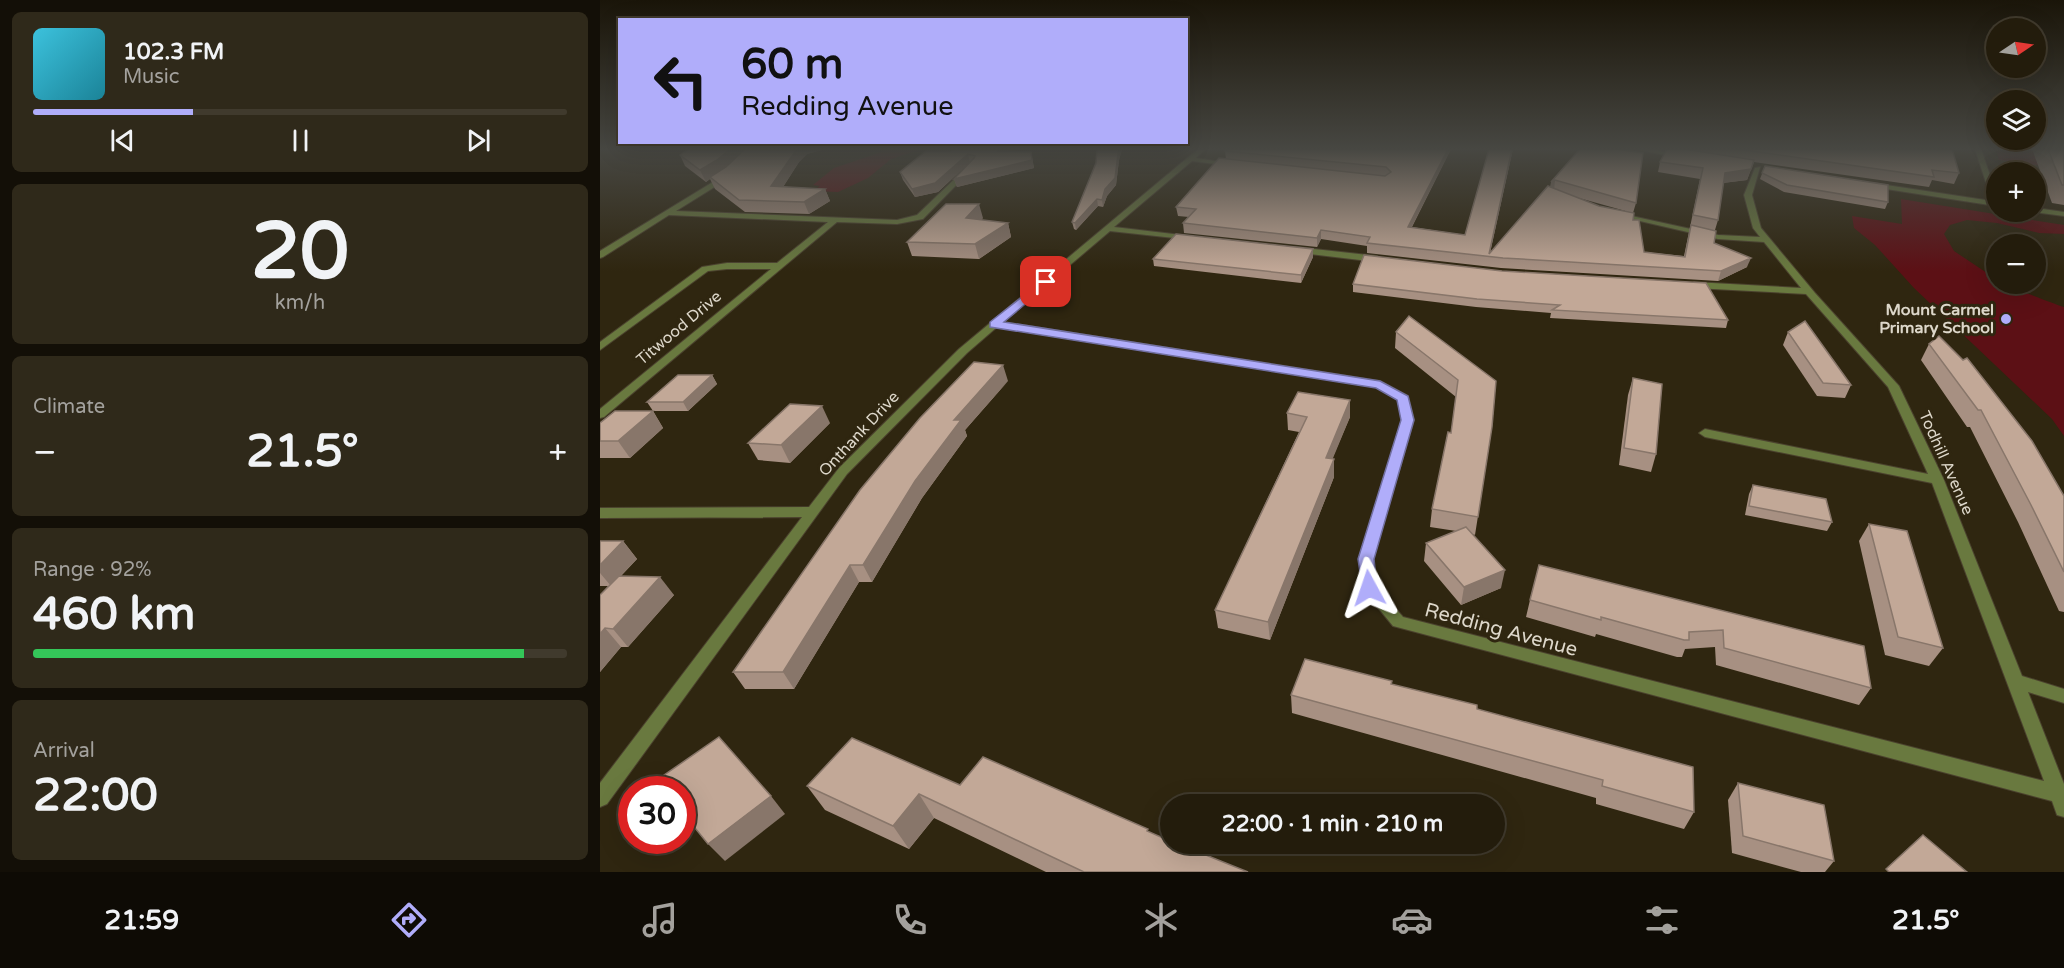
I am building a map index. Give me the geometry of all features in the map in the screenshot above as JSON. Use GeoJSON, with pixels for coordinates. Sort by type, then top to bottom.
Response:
{"type":"FeatureCollection","features":[{"type":"Feature","properties":{"kind":"street"},"geometry":{"type":"LineString","coordinates":[[600,255],[703,190]]}},
{"type":"Feature","properties":{"kind":"street"},"geometry":{"type":"LineString","coordinates":[[668,213],[897,222],[920,217],[947,190]]}},
{"type":"Feature","properties":{"kind":"street","name":"Onthank Drive"},"geometry":{"type":"LineString","coordinates":[[600,798],[843,471],[963,351],[1155,190]]}},
{"type":"Feature","properties":{"kind":"street","name":"Todhill Avenue"},"geometry":{"type":"LineString","coordinates":[[1750,190],[1748,195],[1757,228],[1893,386],[1938,480],[2018,682],[2061,801]]}},
{"type":"Feature","properties":{"kind":"street"},"geometry":{"type":"LineString","coordinates":[[1906,190],[1986,202]]}},
{"type":"Feature","properties":{"kind":"street"},"geometry":{"type":"LineString","coordinates":[[2046,211],[2064,214]]}},
{"type":"Feature","properties":{"kind":"street"},"geometry":{"type":"LineString","coordinates":[[1611,214],[1718,237],[1767,240]]}},
{"type":"Feature","properties":{"kind":"street","name":"Titwood Drive"},"geometry":{"type":"LineString","coordinates":[[600,416],[835,220]]}},
{"type":"Feature","properties":{"kind":"street"},"geometry":{"type":"LineString","coordinates":[[1110,229],[1204,239]]}},
{"type":"Feature","properties":{"kind":"street"},"geometry":{"type":"LineString","coordinates":[[1287,249],[1382,260]]}},
{"type":"Feature","properties":{"kind":"street","name":"Titwood Drive"},"geometry":{"type":"LineString","coordinates":[[600,347],[705,269],[727,266],[779,266]]}},
{"type":"Feature","properties":{"kind":"street"},"geometry":{"type":"LineString","coordinates":[[1678,284],[1809,291]]}},
{"type":"Feature","properties":{"kind":"street","name":"Redding Avenue"},"geometry":{"type":"LineString","coordinates":[[994,324],[1380,384],[1404,398],[1408,420],[1366,559],[1369,588],[1398,622],[2061,801]]}},
{"type":"Feature","properties":{"kind":"street"},"geometry":{"type":"LineString","coordinates":[[1705,433],[1938,480]]}},
{"type":"Feature","properties":{"kind":"street"},"geometry":{"type":"LineString","coordinates":[[600,513],[813,512]]}},
{"type":"Feature","properties":{"kind":"street"},"geometry":{"type":"LineString","coordinates":[[2018,682],[2064,696]]}},
{"type":"Feature","properties":{"kind":"shaded area"},"geometry":{"type":"Polygon","coordinates":[[[815,190],[843,190],[838,192],[813,191],[815,190]]]}},
{"type":"Feature","properties":{"kind":"shaded area","name":"Mount Carmel Primary School"},"geometry":{"type":"Polygon","coordinates":[[[1901,199],[1986,213],[1986,222],[1967,220],[1950,225],[1944,234],[1954,251],[1986,272],[1986,294],[2029,294],[2064,307],[2064,436],[2052,419],[1914,288],[1875,245],[1854,228],[1852,216],[1902,224],[1901,199]]]}},
{"type":"Feature","properties":{"kind":"shaded area","name":"Mount Carmel Primary School"},"geometry":{"type":"Polygon","coordinates":[[[1987,222],[2045,222],[2064,225],[2064,234],[2039,233],[1987,222]]]}},
{"type":"Feature","properties":{"kind":"building"},"geometry":{"type":"Polygon","coordinates":[[[726,190],[824,190],[804,202],[739,200],[726,190]]]}},
{"type":"Feature","properties":{"kind":"building"},"geometry":{"type":"Polygon","coordinates":[[[1085,190],[1105,190],[1102,200],[1097,199],[1075,223],[1072,222],[1085,190]]]}},
{"type":"Feature","properties":{"kind":"building"},"geometry":{"type":"Polygon","coordinates":[[[1191,190],[1427,190],[1408,227],[1465,235],[1478,190],[1503,190],[1489,254],[1545,190],[1557,190],[1599,206],[1634,213],[1633,220],[1639,220],[1644,252],[1685,257],[1691,225],[1716,231],[1714,243],[1751,258],[1721,271],[1503,258],[1367,243],[1370,237],[1321,230],[1317,238],[1183,223],[1196,209],[1176,207],[1191,190]]]}},
{"type":"Feature","properties":{"kind":"building"},"geometry":{"type":"Polygon","coordinates":[[[1589,190],[1638,190],[1636,203],[1589,190]]]}},
{"type":"Feature","properties":{"kind":"building"},"geometry":{"type":"Polygon","coordinates":[[[1698,190],[1723,190],[1718,220],[1693,215],[1698,190]]]}},
{"type":"Feature","properties":{"kind":"building"},"geometry":{"type":"Polygon","coordinates":[[[1815,190],[1888,190],[1888,202],[1815,190]]]}},
{"type":"Feature","properties":{"kind":"building"},"geometry":{"type":"Polygon","coordinates":[[[946,204],[979,204],[966,218],[1008,223],[975,244],[907,242],[946,204]]]}},
{"type":"Feature","properties":{"kind":"building"},"geometry":{"type":"Polygon","coordinates":[[[1176,234],[1313,249],[1301,275],[1153,259],[1176,234]]]}},
{"type":"Feature","properties":{"kind":"building"},"geometry":{"type":"Polygon","coordinates":[[[1364,255],[1502,271],[1706,283],[1728,320],[1552,310],[1560,305],[1477,299],[1353,284],[1364,255]]]}},
{"type":"Feature","properties":{"kind":"building"},"geometry":{"type":"Polygon","coordinates":[[[1409,316],[1496,381],[1492,427],[1478,517],[1432,509],[1448,432],[1451,433],[1458,380],[1396,332],[1409,316]]]}},
{"type":"Feature","properties":{"kind":"building"},"geometry":{"type":"Polygon","coordinates":[[[1805,321],[1851,385],[1823,383],[1788,332],[1805,321]]]}},
{"type":"Feature","properties":{"kind":"building"},"geometry":{"type":"Polygon","coordinates":[[[1939,336],[1963,360],[1967,358],[2032,441],[2064,496],[2064,572],[1981,410],[1978,410],[1929,344],[1939,336]]]}},
{"type":"Feature","properties":{"kind":"building"},"geometry":{"type":"Polygon","coordinates":[[[974,362],[1003,365],[954,420],[961,420],[915,481],[863,565],[850,565],[783,672],[733,672],[860,490],[920,418],[974,362]]]}},
{"type":"Feature","properties":{"kind":"building"},"geometry":{"type":"Polygon","coordinates":[[[678,375],[712,375],[683,402],[647,402],[678,375]]]}},
{"type":"Feature","properties":{"kind":"building"},"geometry":{"type":"Polygon","coordinates":[[[1633,378],[1662,384],[1656,454],[1624,448],[1633,378]]]}},
{"type":"Feature","properties":{"kind":"building"},"geometry":{"type":"Polygon","coordinates":[[[1298,392],[1350,400],[1326,458],[1334,459],[1268,622],[1215,610],[1307,417],[1287,413],[1298,392]]]}},
{"type":"Feature","properties":{"kind":"building"},"geometry":{"type":"Polygon","coordinates":[[[790,404],[822,406],[781,445],[748,443],[790,404]]]}},
{"type":"Feature","properties":{"kind":"building"},"geometry":{"type":"Polygon","coordinates":[[[615,411],[653,411],[618,441],[600,441],[600,423],[615,411]]]}},
{"type":"Feature","properties":{"kind":"building"},"geometry":{"type":"Polygon","coordinates":[[[1753,485],[1826,499],[1832,522],[1749,506],[1753,485]]]}},
{"type":"Feature","properties":{"kind":"building"},"geometry":{"type":"Polygon","coordinates":[[[1869,524],[1907,531],[1943,648],[1898,637],[1869,524]]]}},
{"type":"Feature","properties":{"kind":"building"},"geometry":{"type":"Polygon","coordinates":[[[1466,527],[1505,570],[1464,587],[1426,543],[1466,527]]]}},
{"type":"Feature","properties":{"kind":"building"},"geometry":{"type":"Polygon","coordinates":[[[600,541],[623,541],[600,565],[600,541]]]}},
{"type":"Feature","properties":{"kind":"building"},"geometry":{"type":"Polygon","coordinates":[[[1539,565],[1864,646],[1871,688],[1724,648],[1723,630],[1689,632],[1689,640],[1684,640],[1530,600],[1539,565]]]}},
{"type":"Feature","properties":{"kind":"building"},"geometry":{"type":"Polygon","coordinates":[[[619,576],[660,577],[613,629],[605,628],[600,634],[600,595],[619,576]]]}},
{"type":"Feature","properties":{"kind":"building"},"geometry":{"type":"Polygon","coordinates":[[[1305,659],[1392,681],[1391,684],[1477,705],[1477,709],[1693,767],[1694,812],[1602,786],[1603,780],[1291,695],[1305,659]]]}},
{"type":"Feature","properties":{"kind":"building"},"geometry":{"type":"Polygon","coordinates":[[[719,737],[771,796],[708,844],[696,829],[696,776],[663,776],[719,737]]]}},
{"type":"Feature","properties":{"kind":"building"},"geometry":{"type":"Polygon","coordinates":[[[852,738],[960,785],[983,757],[1148,829],[1147,831],[1160,837],[1160,854],[1203,854],[1248,872],[1084,872],[919,794],[893,826],[807,786],[852,738]]]}},
{"type":"Feature","properties":{"kind":"building"},"geometry":{"type":"Polygon","coordinates":[[[1738,783],[1824,805],[1834,861],[1743,836],[1738,783]]]}},
{"type":"Feature","properties":{"kind":"building"},"geometry":{"type":"Polygon","coordinates":[[[1923,835],[1967,872],[1889,872],[1886,869],[1923,835]]]}},
{"type":"Feature","properties":{"kind":"place","name":"Mount Carmel Primary School"},"geometry":{"type":"Point","coordinates":[2006,319]}},
{"type":"Feature","properties":{"kind":"route"},"geometry":{"type":"LineString","coordinates":[[1046,282],[994,324],[1380,384],[1404,398],[1408,420],[1366,559],[1369,588]]}}]}
